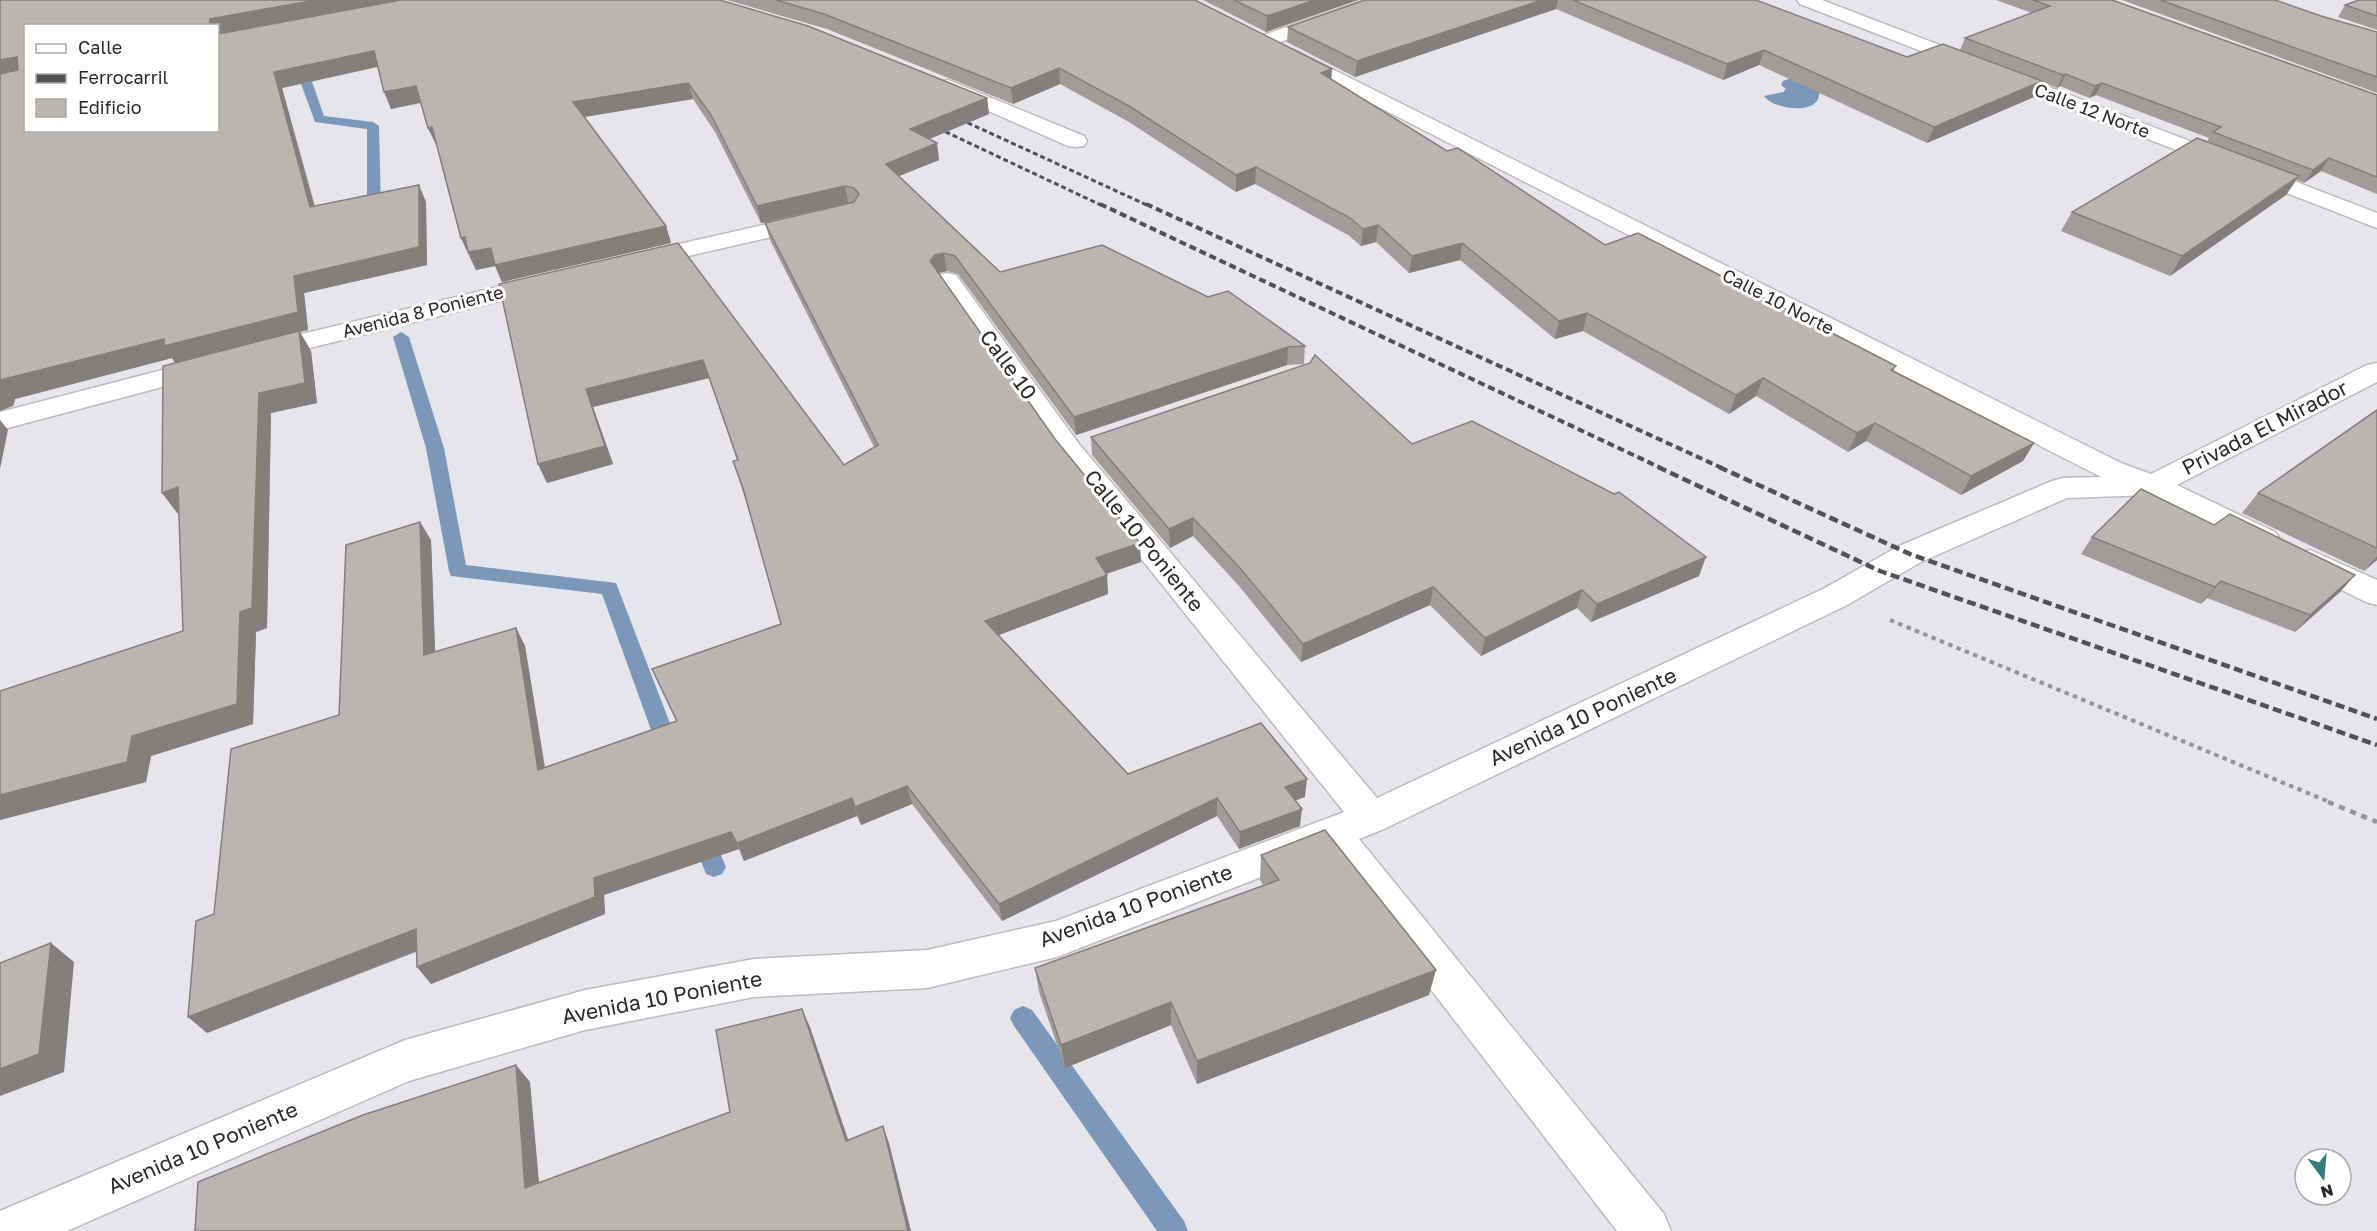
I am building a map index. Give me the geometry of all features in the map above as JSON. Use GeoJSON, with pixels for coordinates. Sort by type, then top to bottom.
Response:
{"type":"FeatureCollection","features":[{"type":"Feature","properties":{"kind":"street","name":"Calle 10 Norte"},"geometry":{"type":"LineString","coordinates":[[1382,0],[1255,36],[2111,470],[2153,485],[2377,594]]}},
{"type":"Feature","properties":{"kind":"street","name":"Calle 12 Norte"},"geometry":{"type":"LineString","coordinates":[[1806,0],[2377,221]]}},
{"type":"Feature","properties":{"kind":"street"},"geometry":{"type":"LineString","coordinates":[[928,78],[1076,141]]}},
{"type":"Feature","properties":{"kind":"street"},"geometry":{"type":"LineString","coordinates":[[617,266],[837,215]]}},
{"type":"Feature","properties":{"kind":"street","name":"Avenida 8 Poniente"},"geometry":{"type":"LineString","coordinates":[[0,421],[409,314],[571,276]]}},
{"type":"Feature","properties":{"kind":"street","name":"Calle 10"},"geometry":{"type":"LineString","coordinates":[[947,280],[1080,447]]}},
{"type":"Feature","properties":{"kind":"street","name":"Privada El Mirador"},"geometry":{"type":"LineString","coordinates":[[2153,485],[2377,371]]}},
{"type":"Feature","properties":{"kind":"street","name":"Calle 10 Poniente"},"geometry":{"type":"LineString","coordinates":[[1080,447],[1371,818]]}},
{"type":"Feature","properties":{"kind":"street","name":"Avenida 10 Poniente"},"geometry":{"type":"LineString","coordinates":[[11,1231],[405,1061],[585,1010],[754,978],[927,969],[1057,939],[1371,818],[1835,597],[1910,554],[2063,488],[2153,485]]}},
{"type":"Feature","properties":{"kind":"street"},"geometry":{"type":"LineString","coordinates":[[1332,833],[1647,1231]]}},
{"type":"Feature","properties":{"kind":"path"},"geometry":{"type":"LineString","coordinates":[[1835,597],[2377,822]]}},
{"type":"Feature","properties":{"kind":"water"},"geometry":{"type":"Polygon","coordinates":[[[1794,77],[1820,91],[1818,100],[1812,105],[1790,108],[1774,104],[1764,96],[1783,92],[1786,89],[1781,85],[1783,81],[1794,77]]]}},
{"type":"Feature","properties":{"kind":"building"},"geometry":{"type":"Polygon","coordinates":[[[0,0],[316,0],[210,19],[209,24],[24,24],[24,132],[219,132],[219,34],[401,0],[720,0],[808,26],[987,98],[910,129],[937,143],[886,164],[1000,272],[1102,245],[1208,297],[1228,291],[1305,346],[1288,347],[1074,417],[955,256],[944,253],[935,255],[930,261],[1055,439],[1140,543],[1096,558],[1107,575],[985,621],[1128,774],[1261,723],[1307,779],[1285,787],[1302,809],[1240,832],[1217,798],[999,904],[907,786],[855,807],[852,798],[737,843],[731,832],[594,878],[595,897],[417,967],[416,929],[188,1017],[196,921],[214,914],[231,749],[339,715],[346,545],[420,522],[424,655],[516,628],[538,770],[677,721],[652,669],[781,624],[743,488],[733,461],[738,460],[703,360],[586,389],[605,446],[538,464],[499,284],[678,243],[844,465],[878,445],[765,223],[854,202],[859,194],[854,188],[845,186],[757,206],[711,115],[688,83],[573,102],[666,226],[495,265],[491,248],[468,252],[465,237],[461,238],[432,127],[428,128],[416,86],[384,92],[374,51],[274,72],[310,207],[419,185],[419,247],[294,276],[298,312],[164,346],[164,339],[0,380],[0,74],[18,70],[17,57],[0,60],[0,0]]]}},
{"type":"Feature","properties":{"kind":"building"},"geometry":{"type":"Polygon","coordinates":[[[776,0],[1195,0],[1332,69],[1321,73],[1447,151],[1458,148],[1605,245],[1638,233],[1896,366],[1891,370],[2034,443],[1971,476],[1875,423],[1857,433],[1763,378],[1736,395],[1587,313],[1559,321],[1462,243],[1412,256],[1378,225],[1363,229],[1350,218],[1256,167],[1236,175],[1129,106],[1059,68],[1011,88],[824,14],[776,0]]]}},
{"type":"Feature","properties":{"kind":"building"},"geometry":{"type":"Polygon","coordinates":[[[1234,0],[1315,0],[1267,16],[1234,0]]]}},
{"type":"Feature","properties":{"kind":"building"},"geometry":{"type":"Polygon","coordinates":[[[1365,0],[1542,0],[1357,61],[1288,27],[1365,0]]]}},
{"type":"Feature","properties":{"kind":"building"},"geometry":{"type":"Polygon","coordinates":[[[1573,0],[1756,0],[1907,57],[1943,44],[2042,81],[1934,127],[1764,50],[1727,64],[1573,0]]]}},
{"type":"Feature","properties":{"kind":"building"},"geometry":{"type":"Polygon","coordinates":[[[2033,0],[2112,0],[2377,95],[2377,177],[2329,158],[2313,170],[2213,132],[2221,127],[2102,83],[2095,86],[2066,74],[2063,75],[1965,38],[2050,6],[2033,0]]]}},
{"type":"Feature","properties":{"kind":"building"},"geometry":{"type":"Polygon","coordinates":[[[2160,0],[2275,0],[2377,32],[2377,77],[2160,0]]]}},
{"type":"Feature","properties":{"kind":"building"},"geometry":{"type":"Polygon","coordinates":[[[2359,0],[2377,0],[2377,16],[2345,5],[2359,0]]]}},
{"type":"Feature","properties":{"kind":"building"},"geometry":{"type":"Polygon","coordinates":[[[2197,138],[2299,176],[2182,256],[2072,212],[2197,138]]]}},
{"type":"Feature","properties":{"kind":"building"},"geometry":{"type":"Polygon","coordinates":[[[299,331],[305,383],[259,393],[252,608],[240,612],[237,704],[132,736],[127,762],[0,795],[0,691],[183,631],[178,487],[162,493],[163,366],[299,331]]]}},
{"type":"Feature","properties":{"kind":"building"},"geometry":{"type":"Polygon","coordinates":[[[1315,355],[1412,444],[1472,421],[1614,494],[1619,492],[1706,557],[1597,604],[1582,590],[1485,638],[1433,587],[1303,644],[1240,568],[1193,518],[1169,529],[1091,437],[1310,363],[1315,355]]]}},
{"type":"Feature","properties":{"kind":"building"},"geometry":{"type":"Polygon","coordinates":[[[2377,410],[2377,548],[2258,493],[2377,410]]]}},
{"type":"Feature","properties":{"kind":"building"},"geometry":{"type":"Polygon","coordinates":[[[2141,489],[2214,525],[2230,514],[2355,575],[2310,615],[2221,581],[2215,587],[2092,537],[2141,489]]]}},
{"type":"Feature","properties":{"kind":"building"},"geometry":{"type":"Polygon","coordinates":[[[1325,830],[1436,970],[1197,1061],[1171,1002],[1061,1045],[1035,968],[1279,880],[1261,855],[1325,830]]]}},
{"type":"Feature","properties":{"kind":"building"},"geometry":{"type":"Polygon","coordinates":[[[51,943],[39,1054],[0,1069],[0,963],[51,943]]]}},
{"type":"Feature","properties":{"kind":"building"},"geometry":{"type":"Polygon","coordinates":[[[802,1009],[846,1141],[883,1126],[908,1231],[195,1231],[198,1182],[363,1115],[516,1065],[525,1188],[730,1112],[716,1030],[802,1009]]]}},
{"type":"Feature","properties":{"kind":"waterway"},"geometry":{"type":"LineString","coordinates":[[298,59],[319,119],[373,126],[374,209]]}},
{"type":"Feature","properties":{"kind":"waterway"},"geometry":{"type":"LineString","coordinates":[[401,337],[435,448],[458,571],[609,588],[670,752]]}},
{"type":"Feature","properties":{"kind":"waterway"},"geometry":{"type":"LineString","coordinates":[[702,836],[714,867]]}},
{"type":"Feature","properties":{"kind":"waterway"},"geometry":{"type":"LineString","coordinates":[[1023,1018],[1174,1231]]}},
{"type":"Feature","properties":{"kind":"railway"},"geometry":{"type":"LineString","coordinates":[[953,116],[1149,206]]}},
{"type":"Feature","properties":{"kind":"railway"},"geometry":{"type":"LineString","coordinates":[[931,125],[1103,206]]}},
{"type":"Feature","properties":{"kind":"railway"},"geometry":{"type":"LineString","coordinates":[[1100,204],[1661,468]]}},
{"type":"Feature","properties":{"kind":"railway"},"geometry":{"type":"LineString","coordinates":[[1146,204],[1722,468]]}},
{"type":"Feature","properties":{"kind":"railway"},"geometry":{"type":"LineString","coordinates":[[1658,467],[1880,571],[2377,745]]}},
{"type":"Feature","properties":{"kind":"railway"},"geometry":{"type":"LineString","coordinates":[[1719,467],[1910,554],[2377,719]]}}]}
